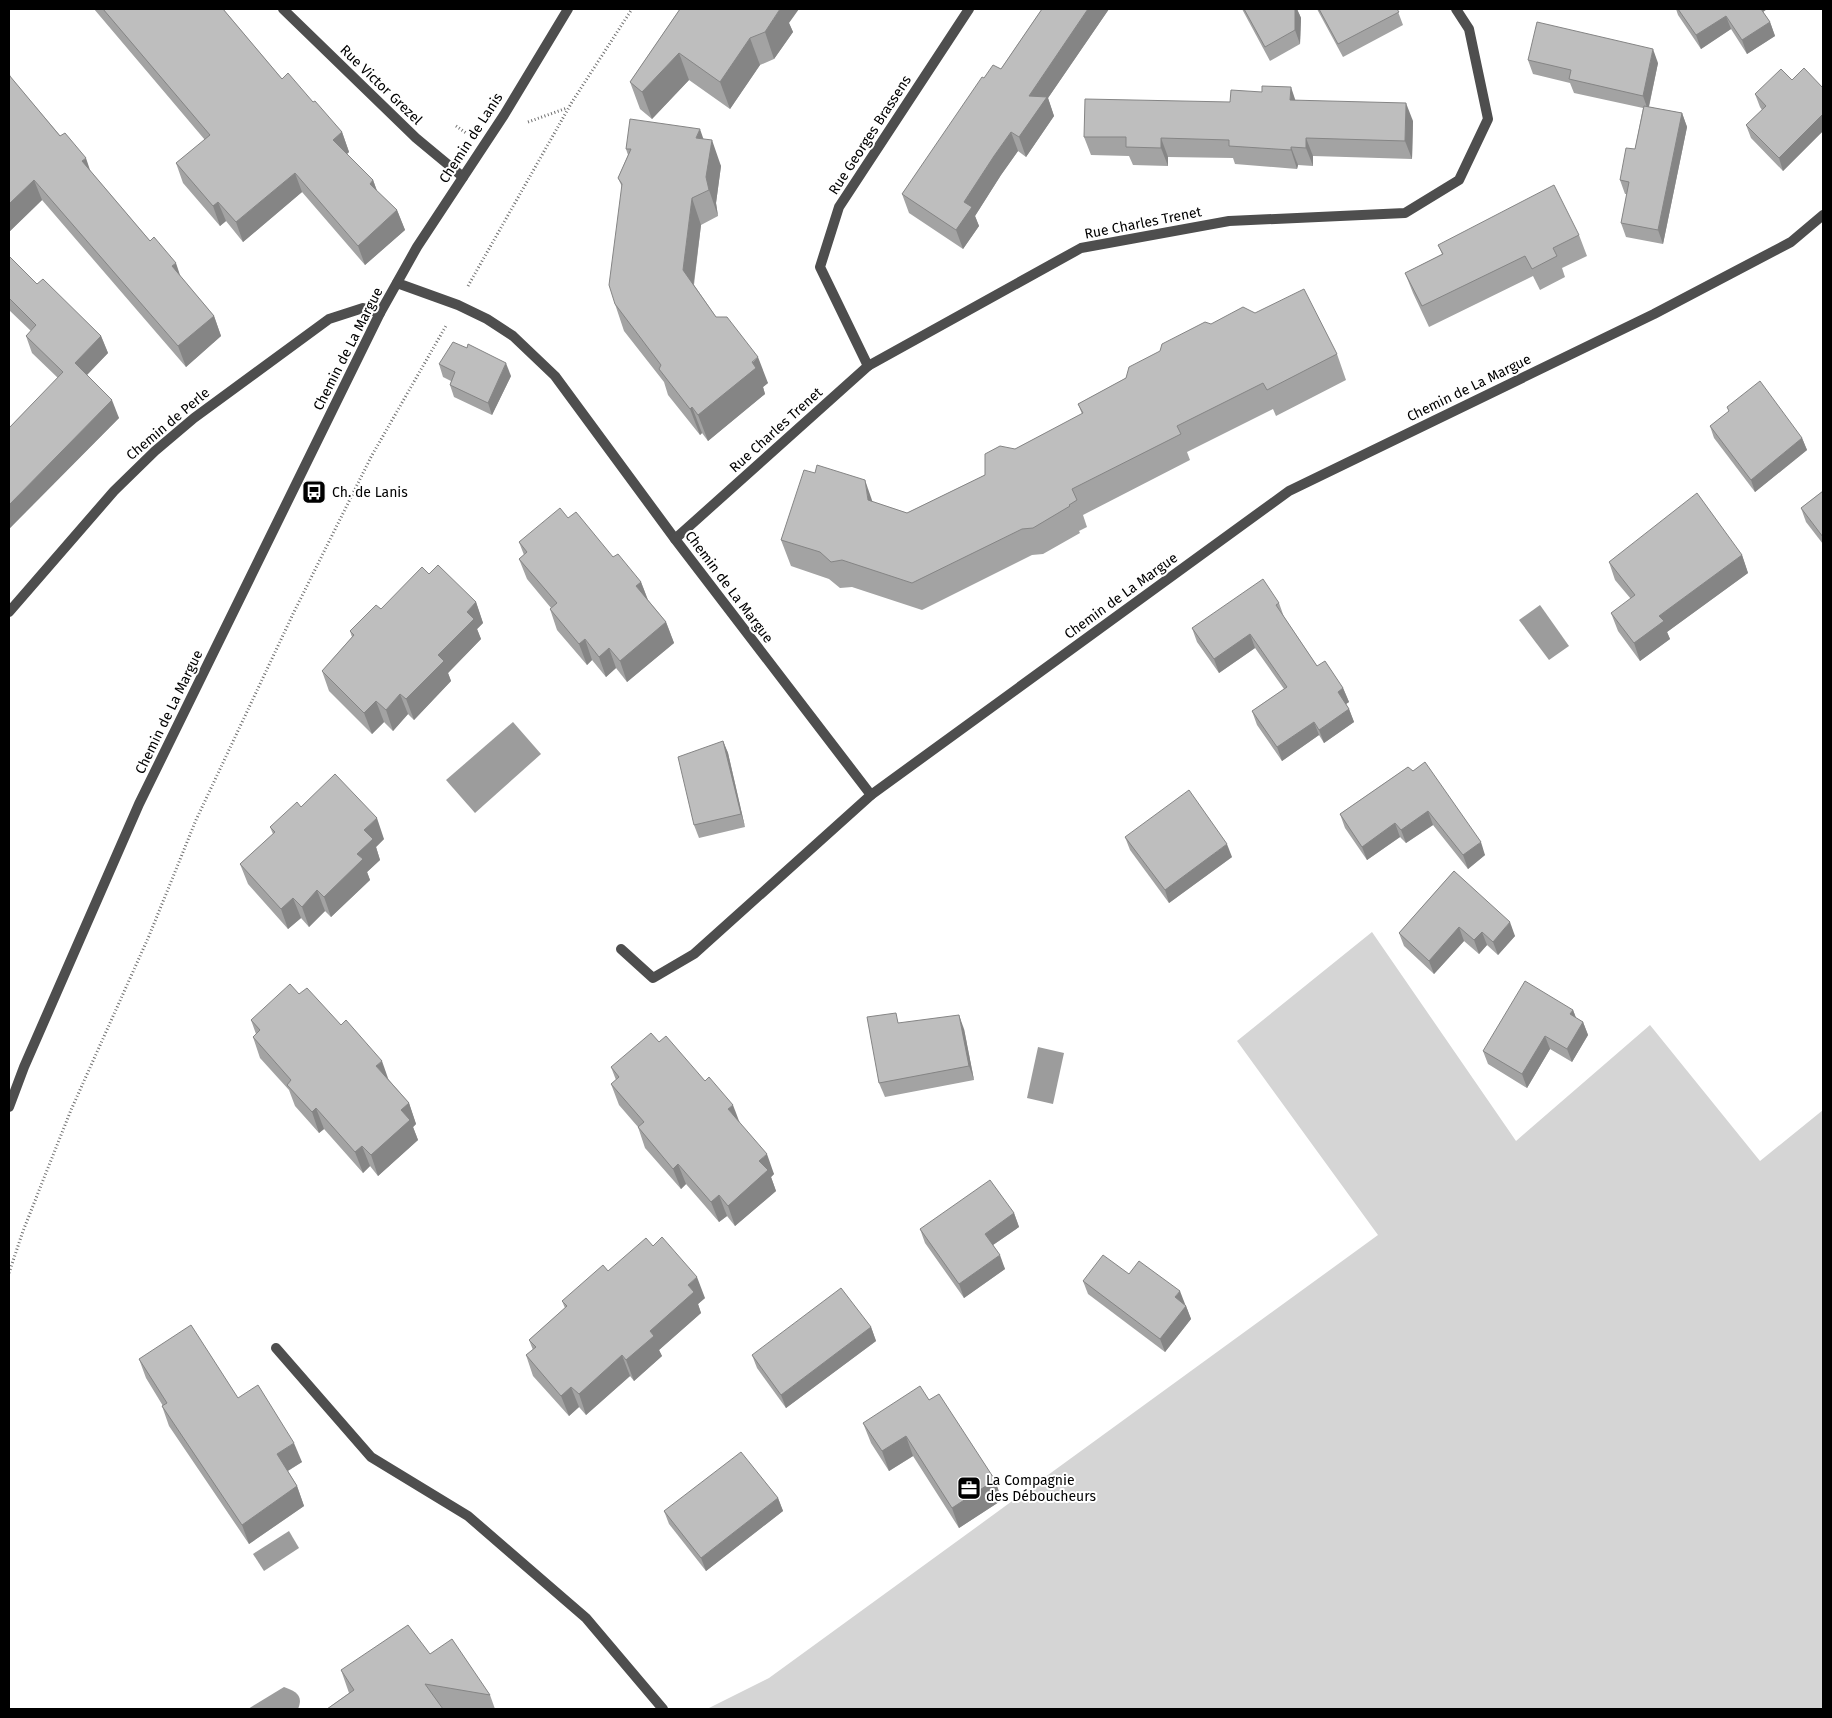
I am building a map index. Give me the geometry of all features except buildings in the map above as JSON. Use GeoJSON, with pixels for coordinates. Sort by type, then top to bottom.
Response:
{"type":"FeatureCollection","features":[{"type":"Feature","properties":{"kind":"street","name":"Rue Victor Grezel"},"geometry":{"type":"LineString","coordinates":[[283,9],[416,138],[463,177]]}},
{"type":"Feature","properties":{"kind":"street","name":"Chemin de Lanis"},"geometry":{"type":"LineString","coordinates":[[397,283],[417,247],[504,115],[568,9]]}},
{"type":"Feature","properties":{"kind":"street","name":"Rue Georges Brassens"},"geometry":{"type":"LineString","coordinates":[[868,366],[820,267],[839,207],[969,9]]}},
{"type":"Feature","properties":{"kind":"street","name":"Rue Charles Trenet"},"geometry":{"type":"LineString","coordinates":[[675,539],[868,366],[1081,248],[1229,221],[1405,213],[1459,180],[1488,119],[1468,28],[1456,9]]}},
{"type":"Feature","properties":{"kind":"street","name":"Chemin de La Margue"},"geometry":{"type":"LineString","coordinates":[[9,1107],[24,1067],[139,804],[397,283],[458,305],[487,319],[512,336],[555,376],[675,539],[871,795],[1289,491],[1654,314],[1791,242],[1823,215]]}},
{"type":"Feature","properties":{"kind":"street","name":"Chemin de Perle"},"geometry":{"type":"LineString","coordinates":[[9,612],[114,491],[155,451],[194,418],[329,320],[363,308],[380,314]]}},
{"type":"Feature","properties":{"kind":"street"},"geometry":{"type":"LineString","coordinates":[[621,949],[652,978],[694,954],[871,795]]}},
{"type":"Feature","properties":{"kind":"street"},"geometry":{"type":"LineString","coordinates":[[276,1348],[371,1457],[468,1516],[483,1528],[586,1618],[663,1709]]}},
{"type":"Feature","properties":{"kind":"path"},"geometry":{"type":"LineString","coordinates":[[473,277],[568,108],[632,9]]}},
{"type":"Feature","properties":{"kind":"path"},"geometry":{"type":"LineString","coordinates":[[524,124],[568,108]]}},
{"type":"Feature","properties":{"kind":"path"},"geometry":{"type":"LineString","coordinates":[[9,1274],[23,1231],[71,1110],[149,936],[200,811],[293,614],[371,457],[444,328]]}},
{"type":"Feature","properties":{"kind":"shaded area"},"geometry":{"type":"Polygon","coordinates":[[[1540,605],[1569,646],[1549,660],[1519,620],[1540,605]]]}},
{"type":"Feature","properties":{"kind":"shaded area"},"geometry":{"type":"Polygon","coordinates":[[[513,722],[541,754],[475,813],[446,780],[513,722]]]}},
{"type":"Feature","properties":{"kind":"shaded area"},"geometry":{"type":"Polygon","coordinates":[[[1372,932],[1516,1141],[1650,1025],[1760,1161],[1823,1110],[1823,1709],[707,1709],[769,1678],[1378,1235],[1237,1041],[1372,932]]]}},
{"type":"Feature","properties":{"kind":"shaded area"},"geometry":{"type":"Polygon","coordinates":[[[1038,1047],[1064,1053],[1053,1104],[1027,1098],[1038,1047]]]}},
{"type":"Feature","properties":{"kind":"shaded area"},"geometry":{"type":"Polygon","coordinates":[[[289,1531],[299,1548],[264,1571],[253,1554],[289,1531]]]}},
{"type":"Feature","properties":{"kind":"shaded area"},"geometry":{"type":"Polygon","coordinates":[[[284,1687],[295,1692],[299,1697],[300,1704],[298,1709],[248,1709],[284,1687]]]}},
{"type":"Feature","properties":{"kind":"place","name":"Ch. de Lanis"},"geometry":{"type":"Point","coordinates":[314,492]}},
{"type":"Feature","properties":{"kind":"place","name":"La Compagnie des Déboucheurs"},"geometry":{"type":"Point","coordinates":[969,1488]}}]}
